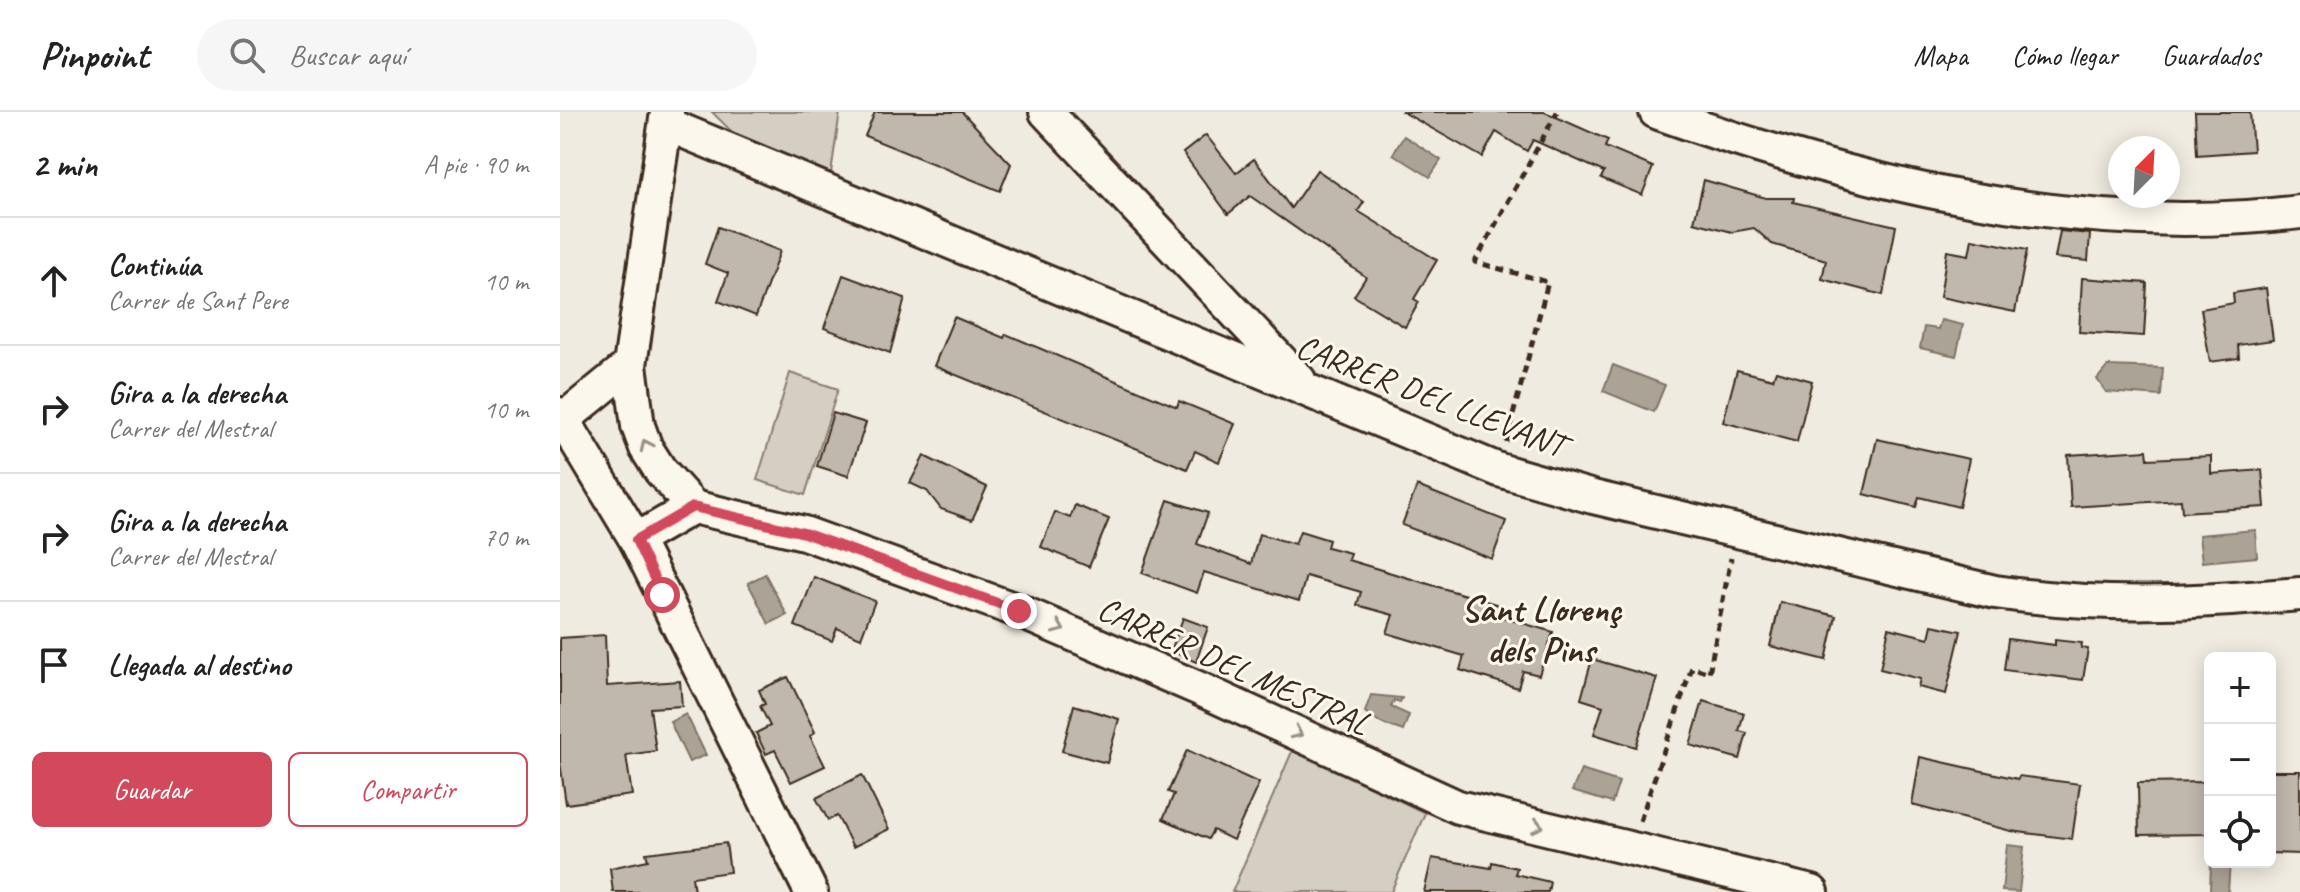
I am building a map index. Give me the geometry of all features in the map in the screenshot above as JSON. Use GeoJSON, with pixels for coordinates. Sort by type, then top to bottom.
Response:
{"type":"FeatureCollection","features":[{"type":"Feature","properties":{"kind":"street"},"geometry":{"type":"LineString","coordinates":[[1046,112],[1306,388]]}},
{"type":"Feature","properties":{"kind":"street"},"geometry":{"type":"LineString","coordinates":[[1656,112],[1826,165],[1938,192],[2050,213],[2210,221],[2300,212]]}},
{"type":"Feature","properties":{"kind":"street"},"geometry":{"type":"LineString","coordinates":[[636,540],[693,507],[668,480],[646,448],[638,426],[630,365],[667,118]]}},
{"type":"Feature","properties":{"kind":"street","name":"CARRER DEL LLEVANT"},"geometry":{"type":"LineString","coordinates":[[667,118],[1499,470],[1735,532],[1995,592],[2049,600],[2161,605],[2300,594]]}},
{"type":"Feature","properties":{"kind":"street"},"geometry":{"type":"LineString","coordinates":[[630,365],[562,416],[636,540],[811,892]]}},
{"type":"Feature","properties":{"kind":"street","name":"CARRER DEL MESTRAL"},"geometry":{"type":"LineString","coordinates":[[693,507],[804,533],[1019,611],[1200,689],[1439,800],[1812,892]]}},
{"type":"Feature","properties":{"kind":"path"},"geometry":{"type":"LineString","coordinates":[[1499,470],[1548,282],[1475,262],[1557,112]]}},
{"type":"Feature","properties":{"kind":"path"},"geometry":{"type":"LineString","coordinates":[[1631,848],[1692,667],[1709,673],[1735,532]]}},
{"type":"Feature","properties":{"kind":"shaded area"},"geometry":{"type":"Polygon","coordinates":[[[712,112],[840,112],[831,173],[734,134],[712,112]]]}},
{"type":"Feature","properties":{"kind":"shaded area"},"geometry":{"type":"Polygon","coordinates":[[[1404,136],[1441,160],[1430,177],[1393,154],[1404,136]]]}},
{"type":"Feature","properties":{"kind":"shaded area"},"geometry":{"type":"Polygon","coordinates":[[[1941,320],[1963,325],[1956,356],[1920,348],[1924,327],[1938,329],[1941,320]]]}},
{"type":"Feature","properties":{"kind":"shaded area"},"geometry":{"type":"Polygon","coordinates":[[[1613,365],[1665,385],[1654,412],[1603,391],[1613,365]]]}},
{"type":"Feature","properties":{"kind":"shaded area"},"geometry":{"type":"Polygon","coordinates":[[[2108,366],[2163,368],[2161,396],[2106,392],[2097,379],[2108,366]]]}},
{"type":"Feature","properties":{"kind":"shaded area"},"geometry":{"type":"Polygon","coordinates":[[[790,373],[838,389],[805,495],[757,480],[790,373]]]}},
{"type":"Feature","properties":{"kind":"shaded area"},"geometry":{"type":"Polygon","coordinates":[[[2255,530],[2257,557],[2202,562],[2199,535],[2255,530]]]}},
{"type":"Feature","properties":{"kind":"shaded area"},"geometry":{"type":"Polygon","coordinates":[[[765,574],[787,615],[769,624],[748,583],[765,574]]]}},
{"type":"Feature","properties":{"kind":"shaded area"},"geometry":{"type":"Polygon","coordinates":[[[1371,695],[1402,698],[1400,702],[1394,700],[1391,707],[1409,715],[1403,731],[1381,723],[1365,712],[1371,695]]]}},
{"type":"Feature","properties":{"kind":"shaded area"},"geometry":{"type":"Polygon","coordinates":[[[686,714],[706,755],[689,762],[670,722],[686,714]]]}},
{"type":"Feature","properties":{"kind":"shaded area"},"geometry":{"type":"Polygon","coordinates":[[[1293,749],[1425,813],[1391,892],[1232,892],[1293,749]]]}},
{"type":"Feature","properties":{"kind":"shaded area"},"geometry":{"type":"Polygon","coordinates":[[[1581,770],[1619,782],[1612,803],[1572,791],[1581,770]]]}},
{"type":"Feature","properties":{"kind":"shaded area"},"geometry":{"type":"Polygon","coordinates":[[[2007,845],[2024,847],[2019,892],[2002,891],[2007,845]]]}},
{"type":"Feature","properties":{"kind":"shaded area"},"geometry":{"type":"Polygon","coordinates":[[[2211,868],[2230,868],[2228,892],[2210,892],[2211,868]]]}},
{"type":"Feature","properties":{"kind":"building"},"geometry":{"type":"Polygon","coordinates":[[[875,112],[962,112],[1011,164],[1000,191],[865,136],[875,112]]]}},
{"type":"Feature","properties":{"kind":"building"},"geometry":{"type":"Polygon","coordinates":[[[1403,112],[1545,112],[1608,140],[1605,147],[1653,167],[1642,195],[1601,178],[1604,172],[1533,140],[1527,151],[1496,132],[1482,157],[1403,112]]]}},
{"type":"Feature","properties":{"kind":"building"},"geometry":{"type":"Polygon","coordinates":[[[2195,112],[2250,112],[2253,151],[2197,155],[2195,112]]]}},
{"type":"Feature","properties":{"kind":"building"},"geometry":{"type":"Polygon","coordinates":[[[1206,135],[1236,173],[1254,159],[1291,208],[1317,170],[1364,202],[1358,211],[1437,260],[1414,299],[1419,302],[1405,327],[1354,296],[1366,277],[1250,196],[1228,214],[1183,153],[1206,135]]]}},
{"type":"Feature","properties":{"kind":"building"},"geometry":{"type":"Polygon","coordinates":[[[1704,180],[1766,198],[1794,198],[1793,202],[1896,226],[1883,295],[1822,279],[1826,260],[1772,244],[1754,228],[1732,232],[1694,222],[1704,180]]]}},
{"type":"Feature","properties":{"kind":"building"},"geometry":{"type":"Polygon","coordinates":[[[718,227],[780,251],[756,316],[718,301],[728,273],[705,264],[718,227]]]}},
{"type":"Feature","properties":{"kind":"building"},"geometry":{"type":"Polygon","coordinates":[[[2060,231],[2090,234],[2088,261],[2055,258],[2060,231]]]}},
{"type":"Feature","properties":{"kind":"building"},"geometry":{"type":"Polygon","coordinates":[[[1972,239],[2027,250],[2015,312],[1940,297],[1947,251],[1969,255],[1972,239]]]}},
{"type":"Feature","properties":{"kind":"building"},"geometry":{"type":"Polygon","coordinates":[[[843,275],[905,298],[890,353],[824,328],[843,275]]]}},
{"type":"Feature","properties":{"kind":"building"},"geometry":{"type":"Polygon","coordinates":[[[2082,278],[2147,283],[2144,336],[2079,332],[2082,278]]]}},
{"type":"Feature","properties":{"kind":"building"},"geometry":{"type":"Polygon","coordinates":[[[2266,288],[2273,340],[2238,345],[2239,358],[2210,362],[2201,309],[2234,303],[2233,293],[2266,288]]]}},
{"type":"Feature","properties":{"kind":"building"},"geometry":{"type":"Polygon","coordinates":[[[954,317],[1004,338],[1006,334],[1177,407],[1179,401],[1235,424],[1219,462],[1195,451],[1187,469],[934,366],[954,317]]]}},
{"type":"Feature","properties":{"kind":"building"},"geometry":{"type":"Polygon","coordinates":[[[1737,370],[1773,379],[1776,371],[1812,381],[1797,442],[1723,422],[1737,370]]]}},
{"type":"Feature","properties":{"kind":"building"},"geometry":{"type":"Polygon","coordinates":[[[833,413],[866,423],[848,476],[817,466],[833,413]]]}},
{"type":"Feature","properties":{"kind":"building"},"geometry":{"type":"Polygon","coordinates":[[[1877,439],[1969,459],[1959,507],[1919,497],[1916,507],[1864,494],[1877,439]]]}},
{"type":"Feature","properties":{"kind":"building"},"geometry":{"type":"Polygon","coordinates":[[[2147,450],[2148,459],[2211,456],[2211,474],[2262,470],[2265,507],[2182,512],[2181,500],[2071,507],[2068,455],[2147,450]]]}},
{"type":"Feature","properties":{"kind":"building"},"geometry":{"type":"Polygon","coordinates":[[[924,456],[987,487],[972,520],[941,509],[927,491],[910,483],[924,456]]]}},
{"type":"Feature","properties":{"kind":"building"},"geometry":{"type":"Polygon","coordinates":[[[1417,486],[1506,521],[1492,559],[1402,525],[1417,486]]]}},
{"type":"Feature","properties":{"kind":"building"},"geometry":{"type":"Polygon","coordinates":[[[1168,500],[1208,513],[1197,544],[1251,564],[1259,534],[1295,544],[1300,531],[1329,540],[1327,547],[1350,553],[1348,560],[1509,608],[1505,618],[1553,632],[1539,675],[1523,671],[1518,688],[1460,670],[1464,656],[1387,633],[1393,615],[1357,605],[1361,592],[1306,576],[1299,601],[1204,572],[1197,593],[1142,573],[1168,500]]]}},
{"type":"Feature","properties":{"kind":"building"},"geometry":{"type":"Polygon","coordinates":[[[1075,505],[1109,519],[1089,567],[1041,547],[1055,512],[1070,518],[1075,505]]]}},
{"type":"Feature","properties":{"kind":"building"},"geometry":{"type":"Polygon","coordinates":[[[814,577],[875,601],[861,638],[837,628],[832,641],[795,626],[814,577]]]}},
{"type":"Feature","properties":{"kind":"building"},"geometry":{"type":"Polygon","coordinates":[[[1780,602],[1836,616],[1826,660],[1770,646],[1780,602]]]}},
{"type":"Feature","properties":{"kind":"building"},"geometry":{"type":"Polygon","coordinates":[[[1183,618],[1208,627],[1196,662],[1171,651],[1183,618]]]}},
{"type":"Feature","properties":{"kind":"building"},"geometry":{"type":"Polygon","coordinates":[[[1932,625],[1961,631],[1946,694],[1918,687],[1920,679],[1880,669],[1889,628],[1929,638],[1932,625]]]}},
{"type":"Feature","properties":{"kind":"building"},"geometry":{"type":"Polygon","coordinates":[[[605,635],[607,686],[680,681],[682,706],[650,708],[656,751],[626,755],[632,795],[566,804],[560,762],[560,638],[605,635]]]}},
{"type":"Feature","properties":{"kind":"building"},"geometry":{"type":"Polygon","coordinates":[[[2008,639],[2055,645],[2055,640],[2082,643],[2081,648],[2088,649],[2083,680],[2004,670],[2008,639]]]}},
{"type":"Feature","properties":{"kind":"building"},"geometry":{"type":"Polygon","coordinates":[[[1592,659],[1657,678],[1636,747],[1594,734],[1603,706],[1581,699],[1592,659]]]}},
{"type":"Feature","properties":{"kind":"building"},"geometry":{"type":"Polygon","coordinates":[[[788,677],[815,732],[810,736],[825,766],[791,782],[775,750],[766,754],[756,733],[770,726],[760,706],[765,704],[759,690],[788,677]]]}},
{"type":"Feature","properties":{"kind":"building"},"geometry":{"type":"Polygon","coordinates":[[[1703,701],[1744,713],[1739,731],[1747,733],[1740,759],[1690,745],[1703,701]]]}},
{"type":"Feature","properties":{"kind":"building"},"geometry":{"type":"Polygon","coordinates":[[[1074,705],[1119,719],[1107,763],[1062,751],[1074,705]]]}},
{"type":"Feature","properties":{"kind":"building"},"geometry":{"type":"Polygon","coordinates":[[[1187,750],[1259,783],[1233,840],[1213,830],[1208,839],[1163,819],[1174,794],[1168,792],[1187,750]]]}},
{"type":"Feature","properties":{"kind":"building"},"geometry":{"type":"Polygon","coordinates":[[[1920,757],[2018,779],[2019,776],[2080,784],[2072,839],[2011,831],[1912,805],[1920,757]]]}},
{"type":"Feature","properties":{"kind":"building"},"geometry":{"type":"Polygon","coordinates":[[[2276,771],[2300,771],[2300,854],[2276,853],[2276,771]]]}},
{"type":"Feature","properties":{"kind":"building"},"geometry":{"type":"Polygon","coordinates":[[[862,775],[889,829],[853,847],[837,816],[828,820],[816,798],[862,775]]]}},
{"type":"Feature","properties":{"kind":"building"},"geometry":{"type":"Polygon","coordinates":[[[2204,782],[2204,834],[2139,835],[2138,783],[2204,782]]]}},
{"type":"Feature","properties":{"kind":"building"},"geometry":{"type":"Polygon","coordinates":[[[726,843],[730,872],[692,877],[694,892],[613,892],[610,868],[648,860],[646,853],[726,843]]]}},
{"type":"Feature","properties":{"kind":"building"},"geometry":{"type":"Polygon","coordinates":[[[1432,858],[1491,868],[1492,862],[1517,868],[1515,874],[1550,882],[1548,892],[1424,892],[1432,858]]]}},
{"type":"Feature","properties":{"kind":"district","name":"Sant Llorenç dels Pins"},"geometry":{"type":"Point","coordinates":[1541,628]}},
{"type":"Feature","properties":{"kind":"route"},"geometry":{"type":"LineString","coordinates":[[662,595],[636,540],[693,507],[804,533],[1019,611]]}}]}
